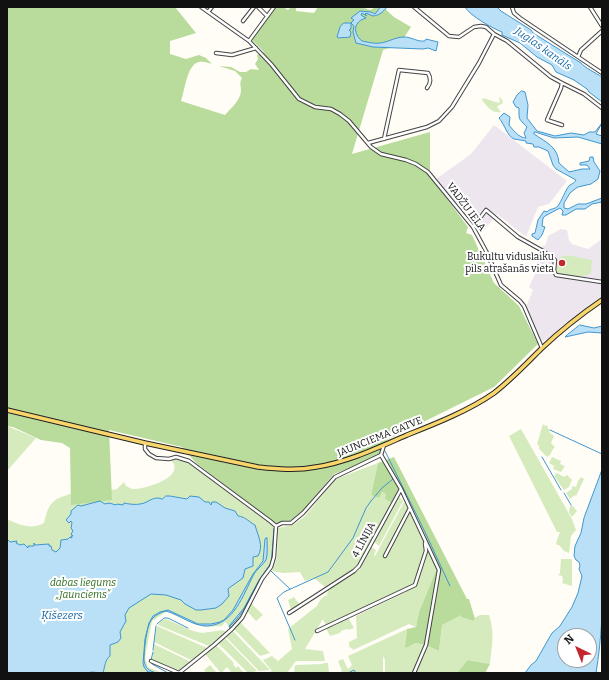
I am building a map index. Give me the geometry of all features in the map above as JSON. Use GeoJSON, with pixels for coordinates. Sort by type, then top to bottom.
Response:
{"type":"FeatureCollection","features":[{"type":"Feature","properties":{"kind":"main road","name":"JAUNCIEMA GATVE"},"geometry":{"type":"LineString","coordinates":[[7,410],[145,443],[258,467],[277,469],[314,468],[340,462],[384,445],[480,402],[508,382],[569,323],[602,300]]}},
{"type":"Feature","properties":{"kind":"street","name":"VADŽU IELA"},"geometry":{"type":"LineString","coordinates":[[201,7],[249,41],[272,64],[299,99],[315,107],[331,109],[349,120],[367,144],[380,154],[406,160],[423,168],[473,227],[486,251],[501,285],[524,306],[542,348]]}},
{"type":"Feature","properties":{"kind":"street"},"geometry":{"type":"LineString","coordinates":[[208,12],[212,7]]}},
{"type":"Feature","properties":{"kind":"street"},"geometry":{"type":"LineString","coordinates":[[243,21],[254,7]]}},
{"type":"Feature","properties":{"kind":"street"},"geometry":{"type":"LineString","coordinates":[[258,7],[267,16]]}},
{"type":"Feature","properties":{"kind":"street"},"geometry":{"type":"LineString","coordinates":[[249,41],[274,7]]}},
{"type":"Feature","properties":{"kind":"street"},"geometry":{"type":"LineString","coordinates":[[414,7],[449,36],[459,37],[474,28],[481,26],[486,27],[494,34],[507,41],[551,77],[584,94],[602,108]]}},
{"type":"Feature","properties":{"kind":"street"},"geometry":{"type":"LineString","coordinates":[[508,7],[512,8],[514,13],[520,18],[602,73]]}},
{"type":"Feature","properties":{"kind":"street"},"geometry":{"type":"LineString","coordinates":[[590,7],[602,26]]}},
{"type":"Feature","properties":{"kind":"street"},"geometry":{"type":"LineString","coordinates":[[578,57],[581,50],[602,31]]}},
{"type":"Feature","properties":{"kind":"street"},"geometry":{"type":"LineString","coordinates":[[367,144],[427,127],[439,121],[452,107],[479,63],[494,34]]}},
{"type":"Feature","properties":{"kind":"street"},"geometry":{"type":"LineString","coordinates":[[216,53],[232,56],[256,48]]}},
{"type":"Feature","properties":{"kind":"street"},"geometry":{"type":"LineString","coordinates":[[384,139],[399,70],[428,73],[430,76],[430,83],[427,88]]}},
{"type":"Feature","properties":{"kind":"street"},"geometry":{"type":"LineString","coordinates":[[562,84],[547,120],[562,125]]}},
{"type":"Feature","properties":{"kind":"street"},"geometry":{"type":"LineString","coordinates":[[473,227],[486,210],[518,237],[556,260],[554,271],[556,275],[602,282]]}},
{"type":"Feature","properties":{"kind":"street"},"geometry":{"type":"LineString","coordinates":[[145,443],[145,449],[149,454],[156,458],[169,459],[176,457],[189,461],[276,526]]}},
{"type":"Feature","properties":{"kind":"street"},"geometry":{"type":"LineString","coordinates":[[276,526],[282,523],[291,523],[335,477],[380,455],[384,445]]}},
{"type":"Feature","properties":{"kind":"street"},"geometry":{"type":"LineString","coordinates":[[380,455],[401,489],[439,570],[426,645],[414,673]]}},
{"type":"Feature","properties":{"kind":"street","name":"4 LĪNIJA"},"geometry":{"type":"LineString","coordinates":[[289,613],[354,571],[359,566],[401,489]]}},
{"type":"Feature","properties":{"kind":"street"},"geometry":{"type":"LineString","coordinates":[[385,556],[410,508]]}},
{"type":"Feature","properties":{"kind":"street"},"geometry":{"type":"LineString","coordinates":[[150,661],[179,673],[232,629],[242,618],[262,579],[271,567],[276,542],[276,526]]}},
{"type":"Feature","properties":{"kind":"street"},"geometry":{"type":"LineString","coordinates":[[317,631],[415,585],[426,551],[425,540]]}},
{"type":"Feature","properties":{"kind":"shaded area"},"geometry":{"type":"Polygon","coordinates":[[[494,125],[567,181],[549,204],[538,207],[526,237],[497,214],[482,233],[436,179],[471,154],[494,125]]]}},
{"type":"Feature","properties":{"kind":"shaded area"},"geometry":{"type":"Polygon","coordinates":[[[561,229],[567,230],[569,240],[572,244],[588,249],[602,239],[602,297],[563,325],[548,339],[541,341],[526,307],[533,290],[529,287],[535,274],[540,248],[546,244],[548,236],[561,229]]]}},
{"type":"Feature","properties":{"kind":"green space"},"geometry":{"type":"Polygon","coordinates":[[[7,7],[175,7],[196,33],[170,41],[170,54],[186,59],[199,55],[206,58],[212,64],[199,62],[192,67],[187,78],[181,101],[225,115],[235,104],[241,94],[240,83],[242,78],[235,71],[219,66],[231,67],[240,72],[246,72],[251,69],[259,70],[255,64],[258,59],[257,55],[264,52],[252,40],[276,7],[283,7],[288,10],[291,7],[296,7],[296,11],[314,13],[318,7],[362,7],[370,10],[376,7],[383,7],[394,17],[411,27],[399,45],[383,50],[352,154],[430,132],[430,176],[468,227],[466,233],[472,235],[494,283],[519,306],[538,344],[494,387],[387,440],[383,455],[334,474],[303,510],[290,521],[276,524],[196,463],[182,447],[109,430],[112,500],[71,505],[70,448],[62,443],[41,440],[13,427],[7,426],[7,7]]]}},
{"type":"Feature","properties":{"kind":"green space"},"geometry":{"type":"Polygon","coordinates":[[[500,97],[503,101],[502,104],[497,107],[501,112],[492,111],[482,100],[483,98],[499,103],[500,97]]]}},
{"type":"Feature","properties":{"kind":"green space"},"geometry":{"type":"Polygon","coordinates":[[[567,255],[592,260],[591,273],[584,276],[575,276],[557,273],[556,266],[559,259],[562,256],[567,255]]]}},
{"type":"Feature","properties":{"kind":"green space"},"geometry":{"type":"Polygon","coordinates":[[[543,424],[545,426],[547,425],[548,429],[550,430],[549,432],[554,436],[551,443],[555,447],[547,457],[539,449],[537,444],[543,424]]]}},
{"type":"Feature","properties":{"kind":"green space"},"geometry":{"type":"Polygon","coordinates":[[[7,426],[36,438],[7,471],[7,426]]]}},
{"type":"Feature","properties":{"kind":"green space"},"geometry":{"type":"Polygon","coordinates":[[[521,429],[572,519],[576,530],[571,536],[569,553],[557,545],[556,543],[560,532],[557,532],[509,436],[521,429]]]}},
{"type":"Feature","properties":{"kind":"green space"},"geometry":{"type":"Polygon","coordinates":[[[394,457],[467,599],[469,599],[475,619],[473,621],[461,617],[461,615],[442,625],[439,651],[416,643],[405,648],[407,629],[416,627],[419,612],[437,568],[436,559],[407,495],[400,492],[393,504],[385,499],[386,494],[382,492],[379,498],[371,495],[378,463],[394,457]]]}},
{"type":"Feature","properties":{"kind":"green space"},"geometry":{"type":"Polygon","coordinates":[[[552,457],[561,461],[560,464],[565,466],[561,472],[553,469],[554,466],[549,463],[552,457]]]}},
{"type":"Feature","properties":{"kind":"green space","name":"Ķīšezers"},"geometry":{"type":"Polygon","coordinates":[[[170,459],[186,460],[270,523],[274,528],[274,559],[258,585],[244,616],[232,629],[225,622],[222,626],[204,627],[168,612],[152,621],[145,658],[148,667],[162,673],[7,673],[7,519],[21,525],[35,526],[44,523],[50,506],[61,497],[74,493],[117,489],[124,482],[126,486],[132,489],[154,485],[169,477],[174,471],[174,465],[170,459]]]}},
{"type":"Feature","properties":{"kind":"green space"},"geometry":{"type":"Polygon","coordinates":[[[378,463],[371,495],[379,498],[381,492],[387,494],[385,499],[392,503],[358,564],[353,569],[325,587],[314,578],[305,581],[300,572],[283,573],[272,571],[277,558],[278,528],[293,525],[305,516],[336,479],[378,463]]]}},
{"type":"Feature","properties":{"kind":"green space"},"geometry":{"type":"Polygon","coordinates":[[[557,473],[564,477],[567,475],[572,480],[569,487],[564,490],[554,476],[557,473]]]}},
{"type":"Feature","properties":{"kind":"green space"},"geometry":{"type":"Polygon","coordinates":[[[581,477],[584,479],[576,496],[575,495],[570,499],[566,493],[572,489],[572,486],[576,487],[581,477]]]}},
{"type":"Feature","properties":{"kind":"green space"},"geometry":{"type":"Polygon","coordinates":[[[398,495],[403,501],[379,546],[373,541],[398,495]]]}},
{"type":"Feature","properties":{"kind":"green space"},"geometry":{"type":"Polygon","coordinates":[[[404,502],[437,568],[419,612],[416,627],[409,624],[353,650],[349,647],[349,642],[357,638],[356,616],[406,592],[405,588],[349,614],[349,619],[354,628],[341,631],[340,633],[330,636],[326,628],[338,624],[335,616],[336,621],[326,626],[323,619],[305,649],[323,651],[325,661],[296,661],[287,673],[266,673],[272,671],[263,660],[272,656],[278,661],[292,649],[288,629],[318,605],[323,597],[327,595],[328,590],[359,570],[370,546],[376,550],[375,556],[404,502]]]}},
{"type":"Feature","properties":{"kind":"green space"},"geometry":{"type":"Polygon","coordinates":[[[572,505],[577,511],[572,517],[569,512],[572,505]]]}},
{"type":"Feature","properties":{"kind":"green space"},"geometry":{"type":"Polygon","coordinates":[[[561,559],[572,559],[572,586],[562,583],[562,576],[558,575],[560,573],[561,559]]]}},
{"type":"Feature","properties":{"kind":"green space"},"geometry":{"type":"Polygon","coordinates":[[[294,597],[299,604],[291,610],[288,600],[294,597]]]}},
{"type":"Feature","properties":{"kind":"green space"},"geometry":{"type":"Polygon","coordinates":[[[251,603],[263,615],[256,621],[247,611],[251,603]]]}},
{"type":"Feature","properties":{"kind":"green space"},"geometry":{"type":"Polygon","coordinates":[[[461,614],[461,617],[473,621],[480,615],[489,615],[492,634],[490,664],[469,660],[457,673],[416,673],[428,646],[439,651],[442,625],[461,614]]]}},
{"type":"Feature","properties":{"kind":"green space"},"geometry":{"type":"Polygon","coordinates":[[[166,619],[193,631],[202,633],[223,630],[226,632],[209,646],[158,625],[162,620],[166,619]]]}},
{"type":"Feature","properties":{"kind":"green space"},"geometry":{"type":"Polygon","coordinates":[[[240,622],[270,653],[260,656],[234,629],[240,622]]]}},
{"type":"Feature","properties":{"kind":"green space"},"geometry":{"type":"Polygon","coordinates":[[[157,626],[207,648],[191,660],[154,642],[157,626]]]}},
{"type":"Feature","properties":{"kind":"green space"},"geometry":{"type":"Polygon","coordinates":[[[407,629],[406,639],[412,645],[416,643],[424,645],[412,673],[385,673],[385,660],[383,656],[383,673],[339,673],[342,671],[338,661],[343,659],[348,669],[352,665],[348,656],[407,629]]]}},
{"type":"Feature","properties":{"kind":"green space"},"geometry":{"type":"Polygon","coordinates":[[[233,631],[270,670],[259,671],[226,637],[233,631]]]}},
{"type":"Feature","properties":{"kind":"green space"},"geometry":{"type":"Polygon","coordinates":[[[224,637],[257,671],[248,673],[218,643],[224,637]]]}},
{"type":"Feature","properties":{"kind":"green space"},"geometry":{"type":"Polygon","coordinates":[[[154,644],[190,662],[178,671],[152,660],[154,644]]]}},
{"type":"Feature","properties":{"kind":"green space"},"geometry":{"type":"Polygon","coordinates":[[[216,645],[234,663],[233,664],[236,668],[238,666],[244,673],[232,673],[227,667],[221,673],[205,654],[216,645]]]}},
{"type":"Feature","properties":{"kind":"green space"},"geometry":{"type":"Polygon","coordinates":[[[468,660],[490,664],[485,673],[457,673],[468,660]]]}},
{"type":"Feature","properties":{"kind":"green space"},"geometry":{"type":"Polygon","coordinates":[[[328,663],[329,673],[294,672],[295,665],[328,663]]]}},
{"type":"Feature","properties":{"kind":"green space"},"geometry":{"type":"Polygon","coordinates":[[[210,665],[217,673],[206,673],[204,670],[210,665]]]}},
{"type":"Feature","properties":{"kind":"water"},"geometry":{"type":"Polygon","coordinates":[[[378,7],[387,7],[375,16],[366,13],[365,14],[367,16],[362,13],[361,15],[366,18],[357,24],[356,31],[362,41],[378,43],[401,37],[422,41],[425,41],[426,39],[438,42],[436,51],[428,48],[373,47],[356,43],[353,32],[354,26],[351,23],[354,20],[351,18],[360,11],[375,14],[379,9],[378,7]]]}},
{"type":"Feature","properties":{"kind":"water","name":"Juglas kanāls"},"geometry":{"type":"Polygon","coordinates":[[[465,7],[497,7],[531,30],[533,33],[602,77],[602,102],[574,80],[556,72],[552,65],[537,57],[520,43],[502,35],[502,32],[476,18],[465,7]]]}},
{"type":"Feature","properties":{"kind":"water"},"geometry":{"type":"Polygon","coordinates":[[[344,23],[351,23],[351,29],[349,30],[351,32],[350,37],[339,38],[337,37],[340,27],[344,23]]]}},
{"type":"Feature","properties":{"kind":"water"},"geometry":{"type":"Polygon","coordinates":[[[522,91],[525,92],[528,105],[527,118],[537,131],[555,136],[571,133],[584,135],[589,132],[595,132],[602,123],[596,134],[602,136],[602,144],[578,137],[554,138],[534,132],[534,134],[547,142],[554,149],[559,163],[569,172],[590,169],[587,165],[580,165],[580,163],[589,161],[590,157],[593,157],[594,162],[600,171],[598,179],[591,184],[578,187],[570,193],[564,203],[564,208],[568,209],[578,204],[586,204],[602,198],[602,202],[592,204],[585,209],[576,209],[566,215],[562,215],[563,211],[560,208],[545,216],[543,218],[542,226],[545,227],[538,240],[532,236],[532,234],[535,233],[538,220],[544,211],[547,212],[558,206],[570,185],[576,180],[556,169],[548,151],[539,147],[534,147],[533,144],[526,143],[526,141],[514,139],[508,133],[499,118],[504,113],[510,117],[509,125],[512,129],[523,138],[526,138],[524,133],[527,127],[520,119],[519,108],[516,107],[513,102],[517,95],[522,91]]]}},
{"type":"Feature","properties":{"kind":"water"},"geometry":{"type":"Polygon","coordinates":[[[580,325],[594,328],[602,326],[602,333],[588,332],[565,337],[580,325]]]}},
{"type":"Feature","properties":{"kind":"water"},"geometry":{"type":"Polygon","coordinates":[[[602,470],[603,597],[602,623],[597,665],[597,628],[558,628],[572,607],[578,593],[582,576],[579,569],[579,562],[574,556],[575,546],[581,533],[584,518],[602,470]]]}},
{"type":"Feature","properties":{"kind":"water","name":"Ķīšezers"},"geometry":{"type":"Polygon","coordinates":[[[166,496],[187,499],[190,496],[199,497],[205,502],[209,502],[211,505],[212,502],[216,502],[225,508],[235,511],[238,516],[245,518],[255,525],[260,541],[260,552],[258,556],[253,557],[253,566],[245,569],[243,578],[228,589],[229,596],[222,604],[216,608],[196,610],[181,600],[166,595],[151,594],[129,608],[125,615],[126,621],[120,632],[121,638],[118,642],[110,645],[110,656],[106,661],[103,673],[7,673],[7,539],[10,542],[17,541],[16,543],[20,545],[24,544],[28,548],[28,546],[34,546],[34,543],[35,545],[49,544],[52,550],[56,552],[60,548],[61,540],[68,539],[70,537],[72,538],[71,536],[73,536],[71,534],[73,531],[71,528],[72,523],[71,521],[69,523],[66,520],[71,514],[71,511],[78,505],[81,506],[100,501],[105,504],[109,503],[116,505],[123,505],[124,503],[138,504],[156,498],[162,499],[166,496]]]}},
{"type":"Feature","properties":{"kind":"water"},"geometry":{"type":"Polygon","coordinates":[[[274,529],[274,550],[271,564],[255,588],[243,610],[240,615],[230,626],[230,628],[229,626],[244,608],[259,580],[271,563],[274,529]]]}},
{"type":"Feature","properties":{"kind":"water"},"geometry":{"type":"Polygon","coordinates":[[[267,538],[266,560],[254,574],[236,608],[231,615],[224,620],[233,610],[253,574],[263,561],[265,539],[267,538]]]}},
{"type":"Feature","properties":{"kind":"water"},"geometry":{"type":"Polygon","coordinates":[[[168,610],[198,624],[220,622],[207,626],[202,626],[166,611],[152,619],[147,633],[144,661],[148,669],[156,673],[148,672],[143,663],[145,639],[149,623],[153,616],[160,612],[168,610]]]}},
{"type":"Feature","properties":{"kind":"water"},"geometry":{"type":"Polygon","coordinates":[[[557,629],[557,668],[597,668],[596,673],[525,673],[536,661],[552,633],[557,629]]]}},
{"type":"Feature","properties":{"kind":"waterway"},"geometry":{"type":"LineString","coordinates":[[550,430],[602,454]]}},
{"type":"Feature","properties":{"kind":"waterway"},"geometry":{"type":"LineString","coordinates":[[385,451],[450,586]]}},
{"type":"Feature","properties":{"kind":"waterway"},"geometry":{"type":"LineString","coordinates":[[542,457],[561,490]]}},
{"type":"Feature","properties":{"kind":"waterway"},"geometry":{"type":"LineString","coordinates":[[295,640],[277,598],[284,592],[328,572],[353,538],[366,508],[382,488],[393,479],[391,474]]}},
{"type":"Feature","properties":{"kind":"waterway"},"geometry":{"type":"LineString","coordinates":[[564,493],[571,505]]}},
{"type":"Feature","properties":{"kind":"waterway"},"geometry":{"type":"LineString","coordinates":[[271,571],[290,589]]}},
{"type":"Feature","properties":{"kind":"waterway"},"geometry":{"type":"LineString","coordinates":[[157,624],[164,618],[168,618],[188,628]]}},
{"type":"Feature","properties":{"kind":"waterway"},"geometry":{"type":"LineString","coordinates":[[153,650],[156,626]]}},
{"type":"Feature","properties":{"kind":"waterway"},"geometry":{"type":"LineString","coordinates":[[153,652],[151,660],[152,664],[168,673]]}},
{"type":"Feature","properties":{"kind":"waterway"},"geometry":{"type":"LineString","coordinates":[[348,673],[354,670],[356,673]]}},
{"type":"Feature","properties":{"kind":"place","name":"Bukultu viduslaiku pils atrašanās vieta"},"geometry":{"type":"Point","coordinates":[562,263]}},
{"type":"Feature","properties":{"kind":"park label","name":"dabas liegums „Jaunciems”"},"geometry":{"type":"Point","coordinates":[83,588]}}]}
